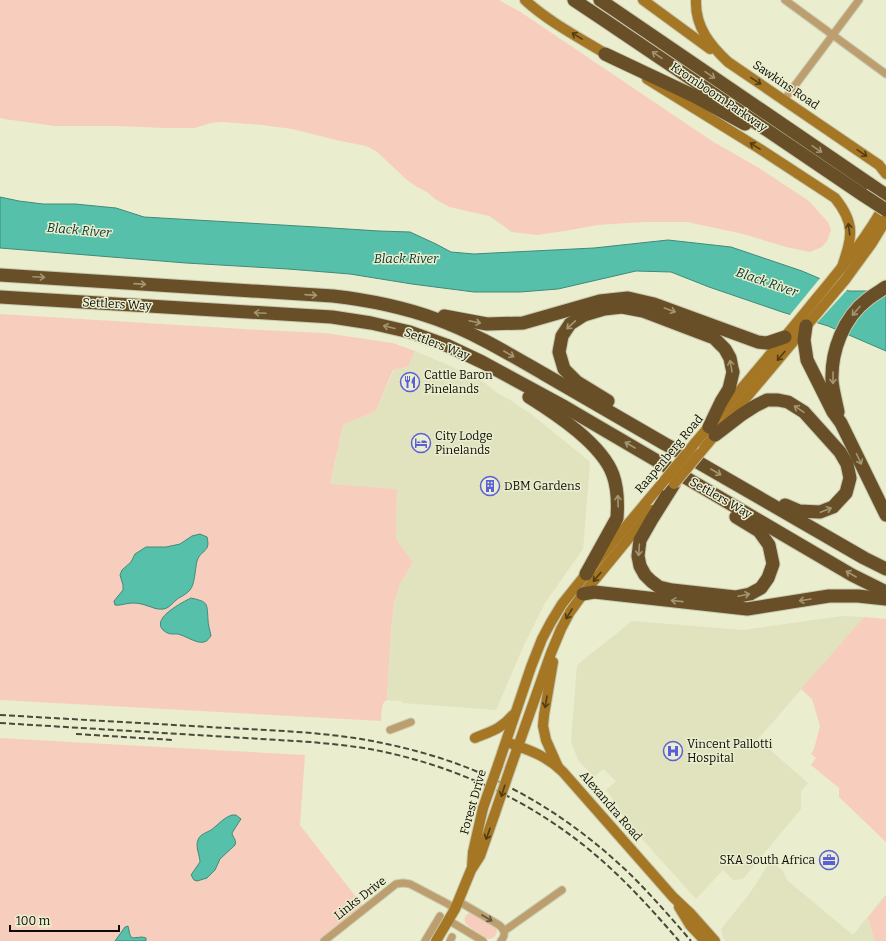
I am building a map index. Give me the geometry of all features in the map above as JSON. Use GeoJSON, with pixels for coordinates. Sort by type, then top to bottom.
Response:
{"type":"FeatureCollection","features":[{"type":"Feature","properties":{"kind":"highway","name":"Kromboom Parkway"},"geometry":{"type":"LineString","coordinates":[[574,0],[618,28],[817,164],[866,190]]}},
{"type":"Feature","properties":{"kind":"highway","name":"Kromboom Parkway"},"geometry":{"type":"LineString","coordinates":[[600,0],[678,53],[866,190]]}},
{"type":"Feature","properties":{"kind":"highway"},"geometry":{"type":"LineString","coordinates":[[611,0],[678,53]]}},
{"type":"Feature","properties":{"kind":"highway"},"geometry":{"type":"LineString","coordinates":[[605,54],[694,96],[817,164]]}},
{"type":"Feature","properties":{"kind":"highway"},"geometry":{"type":"LineString","coordinates":[[866,190],[886,195]]}},
{"type":"Feature","properties":{"kind":"highway"},"geometry":{"type":"LineString","coordinates":[[866,190],[886,210]]}},
{"type":"Feature","properties":{"kind":"highway","name":"Settlers Way"},"geometry":{"type":"LineString","coordinates":[[0,275],[333,296],[372,301],[423,314],[461,329],[490,343],[864,558],[886,569]]}},
{"type":"Feature","properties":{"kind":"highway"},"geometry":{"type":"LineString","coordinates":[[841,424],[832,382],[833,357],[836,345],[846,324],[856,311],[867,299],[886,287]]}},
{"type":"Feature","properties":{"kind":"highway","name":"Settlers Way"},"geometry":{"type":"LineString","coordinates":[[0,297],[352,319],[422,336],[446,345],[482,362],[565,407],[852,575],[886,592]]}},
{"type":"Feature","properties":{"kind":"highway"},"geometry":{"type":"LineString","coordinates":[[423,314],[452,317],[487,324],[523,323],[600,301],[628,298],[654,304],[758,342],[767,343],[785,337]]}},
{"type":"Feature","properties":{"kind":"highway"},"geometry":{"type":"LineString","coordinates":[[665,444],[642,422],[577,382],[564,369],[559,352],[562,336],[570,324],[584,315],[622,307],[643,311],[714,338],[725,349],[730,358],[733,372],[729,389],[721,402],[712,431]]}},
{"type":"Feature","properties":{"kind":"highway"},"geometry":{"type":"LineString","coordinates":[[804,324],[804,340],[807,360],[833,412],[841,424],[886,515]]}},
{"type":"Feature","properties":{"kind":"highway"},"geometry":{"type":"LineString","coordinates":[[482,362],[512,387],[572,425],[597,449],[613,475],[617,495],[617,518],[586,574]]}},
{"type":"Feature","properties":{"kind":"highway"},"geometry":{"type":"LineString","coordinates":[[712,431],[767,400],[788,402],[804,412],[840,452],[847,464],[850,478],[846,494],[833,507],[820,512],[799,511],[755,495]]}},
{"type":"Feature","properties":{"kind":"highway"},"geometry":{"type":"LineString","coordinates":[[648,455],[685,484],[759,531],[769,545],[773,564],[768,578],[761,588],[750,594],[735,597],[672,590],[659,586],[645,575],[640,566],[638,556],[640,540],[667,489]]}},
{"type":"Feature","properties":{"kind":"highway"},"geometry":{"type":"LineString","coordinates":[[583,594],[594,592],[747,609],[829,596],[858,596],[886,599]]}},
{"type":"Feature","properties":{"kind":"main road"},"geometry":{"type":"LineString","coordinates":[[525,0],[534,9],[548,18],[760,149],[834,198],[842,207],[850,227],[849,244],[842,267]]}},
{"type":"Feature","properties":{"kind":"main road"},"geometry":{"type":"LineString","coordinates":[[643,0],[728,62]]}},
{"type":"Feature","properties":{"kind":"main road","name":"Sawkins Road"},"geometry":{"type":"LineString","coordinates":[[696,0],[696,12],[701,28],[707,39],[728,62],[883,165],[886,174]]}},
{"type":"Feature","properties":{"kind":"main road","name":"Raapenberg Road"},"geometry":{"type":"LineString","coordinates":[[836,282],[842,267],[864,238],[886,202]]}},
{"type":"Feature","properties":{"kind":"main road","name":"Raapenberg Road"},"geometry":{"type":"LineString","coordinates":[[518,746],[549,657],[570,612],[702,443],[804,324],[836,282],[861,259],[886,220]]}},
{"type":"Feature","properties":{"kind":"main road","name":"Raapenberg Road"},"geometry":{"type":"LineString","coordinates":[[712,431],[785,337],[804,324]]}},
{"type":"Feature","properties":{"kind":"main road","name":"Raapenberg Road"},"geometry":{"type":"LineString","coordinates":[[505,742],[531,667],[548,628],[562,604],[586,574],[667,489],[702,443]]}},
{"type":"Feature","properties":{"kind":"main road"},"geometry":{"type":"LineString","coordinates":[[558,636],[543,726],[546,740],[558,767]]}},
{"type":"Feature","properties":{"kind":"main road"},"geometry":{"type":"LineString","coordinates":[[475,738],[494,731],[502,726],[516,712]]}},
{"type":"Feature","properties":{"kind":"main road","name":"Alexandra Road"},"geometry":{"type":"LineString","coordinates":[[505,742],[534,752],[558,767],[673,897],[691,914],[715,941]]}},
{"type":"Feature","properties":{"kind":"main road","name":"Forest Drive"},"geometry":{"type":"LineString","coordinates":[[472,870],[473,852],[483,808],[505,742]]}},
{"type":"Feature","properties":{"kind":"main road","name":"Forest Drive"},"geometry":{"type":"LineString","coordinates":[[436,941],[444,918],[457,905],[472,870],[480,856],[518,746]]}},
{"type":"Feature","properties":{"kind":"main road","name":"Alexandra Road"},"geometry":{"type":"LineString","coordinates":[[673,897],[690,925],[705,941]]}},
{"type":"Feature","properties":{"kind":"street"},"geometry":{"type":"LineString","coordinates":[[785,0],[886,74]]}},
{"type":"Feature","properties":{"kind":"street"},"geometry":{"type":"LineString","coordinates":[[784,100],[859,0]]}},
{"type":"Feature","properties":{"kind":"street"},"geometry":{"type":"LineString","coordinates":[[390,730],[410,722]]}},
{"type":"Feature","properties":{"kind":"street","name":"Links Drive"},"geometry":{"type":"LineString","coordinates":[[324,941],[396,884],[403,883],[410,884],[448,904],[457,905],[500,925],[504,931]]}},
{"type":"Feature","properties":{"kind":"street"},"geometry":{"type":"LineString","coordinates":[[503,940],[504,931],[562,890]]}},
{"type":"Feature","properties":{"kind":"street"},"geometry":{"type":"LineString","coordinates":[[425,941],[444,918],[483,941]]}},
{"type":"Feature","properties":{"kind":"shaded area"},"geometry":{"type":"Polygon","coordinates":[[[0,0],[499,0],[522,13],[712,141],[759,168],[809,201],[828,222],[831,230],[827,241],[822,247],[810,252],[786,247],[743,234],[687,222],[645,222],[598,225],[537,235],[512,232],[489,216],[449,207],[435,199],[427,192],[407,180],[376,151],[366,146],[292,129],[222,122],[211,123],[195,128],[55,126],[0,118],[0,0]]]}},
{"type":"Feature","properties":{"kind":"shaded area"},"geometry":{"type":"Polygon","coordinates":[[[0,314],[325,333],[393,343],[415,351],[408,367],[393,370],[376,411],[343,425],[330,484],[397,489],[396,538],[413,562],[400,584],[394,602],[387,700],[382,706],[381,721],[0,700],[0,314]]]}},
{"type":"Feature","properties":{"kind":"shaded area"},"geometry":{"type":"Polygon","coordinates":[[[415,351],[485,383],[497,393],[530,413],[590,462],[583,549],[545,603],[524,645],[496,710],[403,703],[401,701],[387,700],[394,602],[400,584],[413,562],[396,538],[397,489],[330,485],[343,425],[376,411],[394,370],[408,367],[415,351]]]}},
{"type":"Feature","properties":{"kind":"shaded area","name":"Vincent Pallotti Hospital"},"geometry":{"type":"Polygon","coordinates":[[[842,616],[864,617],[758,739],[808,783],[801,791],[801,809],[743,879],[733,880],[723,870],[696,899],[624,819],[618,806],[606,790],[616,781],[603,769],[594,777],[578,760],[571,742],[577,665],[632,621],[743,630],[842,616]]]}},
{"type":"Feature","properties":{"kind":"shaded area"},"geometry":{"type":"Polygon","coordinates":[[[864,617],[886,619],[886,842],[839,797],[839,788],[811,765],[816,758],[811,754],[814,749],[820,726],[812,699],[801,689],[864,617]]]}},
{"type":"Feature","properties":{"kind":"shaded area"},"geometry":{"type":"Polygon","coordinates":[[[0,738],[305,755],[300,825],[363,906],[319,941],[0,941],[0,738]]]}},
{"type":"Feature","properties":{"kind":"shaded area"},"geometry":{"type":"Polygon","coordinates":[[[771,860],[783,871],[787,880],[853,935],[886,894],[886,941],[725,941],[721,929],[750,893],[771,860]]]}},
{"type":"Feature","properties":{"kind":"shaded area"},"geometry":{"type":"Polygon","coordinates":[[[886,896],[886,941],[875,941],[868,918],[886,896]]]}},
{"type":"Feature","properties":{"kind":"shaded area"},"geometry":{"type":"Polygon","coordinates":[[[469,913],[472,913],[496,928],[497,931],[494,937],[488,939],[470,928],[465,921],[465,917],[469,913]]]}},
{"type":"Feature","properties":{"kind":"water","name":"Black River"},"geometry":{"type":"Polygon","coordinates":[[[0,197],[43,204],[75,204],[116,208],[144,217],[410,232],[451,252],[474,254],[594,248],[668,240],[731,247],[802,271],[849,291],[867,291],[886,296],[886,351],[828,326],[709,287],[671,272],[636,271],[558,289],[520,292],[474,292],[350,274],[0,248],[0,197]]]}},
{"type":"Feature","properties":{"kind":"water"},"geometry":{"type":"Polygon","coordinates":[[[200,534],[207,537],[208,546],[197,561],[193,584],[188,592],[164,609],[156,609],[135,603],[115,605],[114,601],[123,590],[120,575],[122,570],[131,562],[135,554],[146,547],[166,547],[180,544],[192,536],[200,534]]]}},
{"type":"Feature","properties":{"kind":"water"},"geometry":{"type":"Polygon","coordinates":[[[191,598],[204,602],[207,606],[208,624],[211,636],[204,642],[196,641],[179,634],[170,634],[163,630],[160,625],[164,616],[191,598]]]}},
{"type":"Feature","properties":{"kind":"water"},"geometry":{"type":"Polygon","coordinates":[[[232,815],[236,815],[241,819],[232,833],[235,840],[235,845],[220,859],[215,870],[207,878],[197,881],[194,880],[191,875],[200,862],[197,845],[199,838],[232,815]]]}},
{"type":"Feature","properties":{"kind":"water"},"geometry":{"type":"Polygon","coordinates":[[[128,926],[132,938],[142,937],[146,938],[146,941],[115,941],[125,927],[128,926]]]}},
{"type":"Feature","properties":{"kind":"pier"},"geometry":{"type":"Polygon","coordinates":[[[821,277],[848,289],[816,324],[789,316],[821,277]]]}},
{"type":"Feature","properties":{"kind":"railway"},"geometry":{"type":"LineString","coordinates":[[0,715],[323,734],[361,739],[400,747],[458,764],[477,771],[529,798],[576,828],[619,863],[655,900],[691,941]]}},
{"type":"Feature","properties":{"kind":"railway"},"geometry":{"type":"LineString","coordinates":[[0,723],[311,742],[375,750],[436,766],[494,789],[549,820],[575,838],[620,877],[679,941]]}},
{"type":"Feature","properties":{"kind":"railway"},"geometry":{"type":"LineString","coordinates":[[76,734],[173,740]]}},
{"type":"Feature","properties":{"kind":"place","name":"Cattle Baron Pinelands"},"geometry":{"type":"Point","coordinates":[410,382]}},
{"type":"Feature","properties":{"kind":"place","name":"City Lodge Pinelands"},"geometry":{"type":"Point","coordinates":[421,443]}},
{"type":"Feature","properties":{"kind":"place","name":"DBM Gardens"},"geometry":{"type":"Point","coordinates":[490,486]}},
{"type":"Feature","properties":{"kind":"place","name":"Vincent Pallotti Hospital"},"geometry":{"type":"Point","coordinates":[673,751]}},
{"type":"Feature","properties":{"kind":"place","name":"SKA South Africa"},"geometry":{"type":"Point","coordinates":[829,860]}}]}
